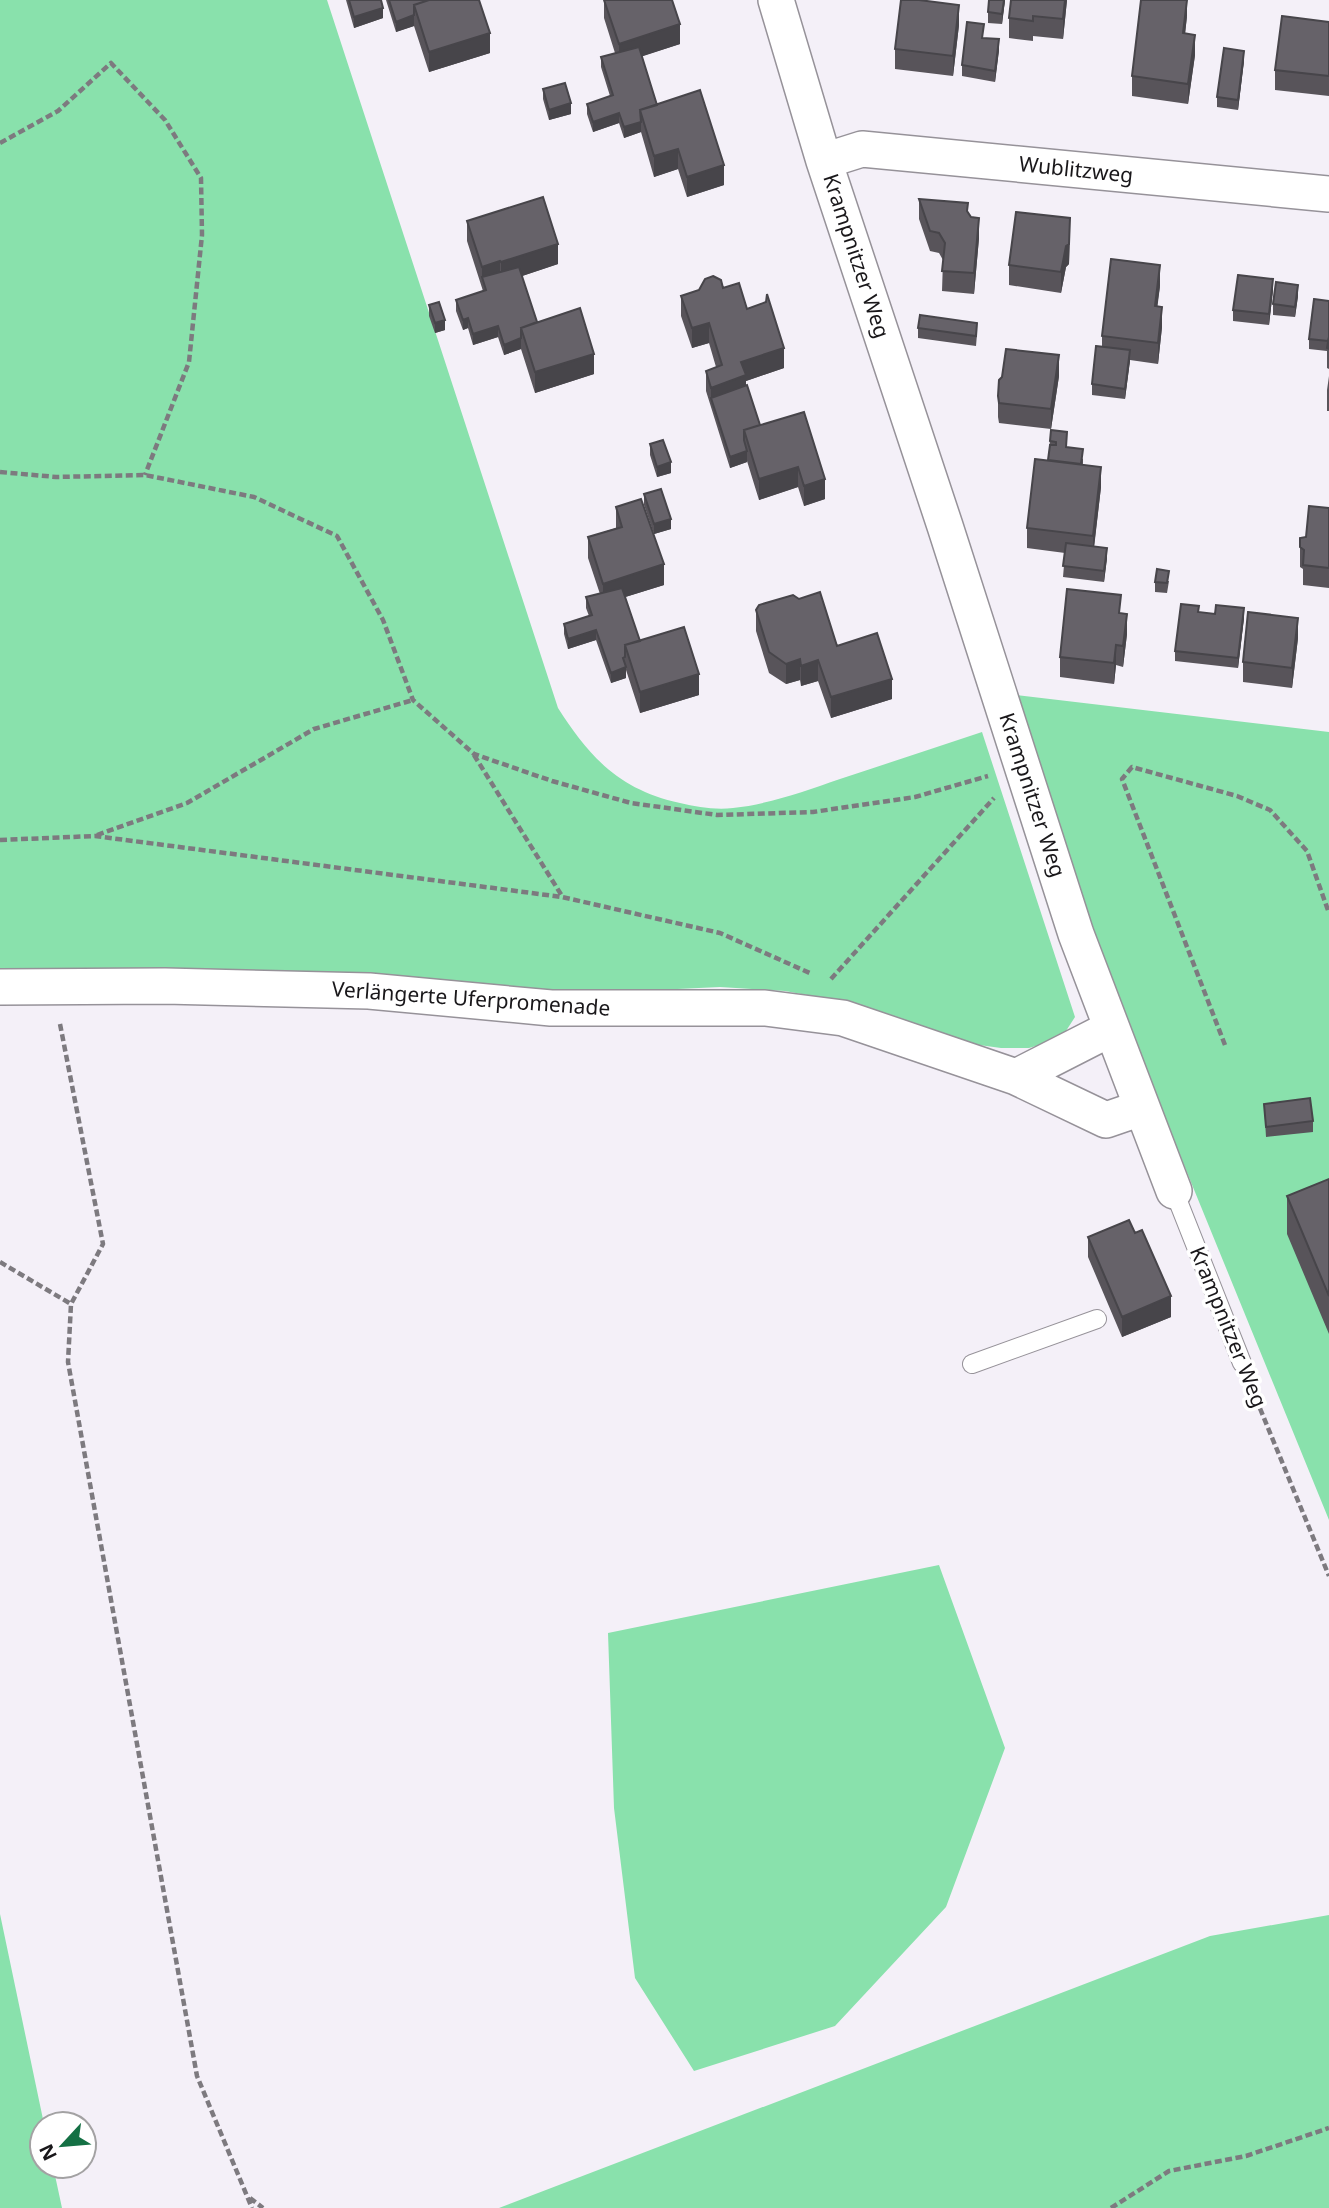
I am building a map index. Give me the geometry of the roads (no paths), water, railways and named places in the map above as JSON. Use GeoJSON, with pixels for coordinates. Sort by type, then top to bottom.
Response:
{"type":"FeatureCollection","features":[{"type":"Feature","properties":{"kind":"street","name":"Krampnitzer Weg"},"geometry":{"type":"LineString","coordinates":[[776,0],[824,161],[1076,934],[1174,1191]]}},
{"type":"Feature","properties":{"kind":"street","name":"Wublitzweg"},"geometry":{"type":"LineString","coordinates":[[824,161],[862,149],[1329,194]]}},
{"type":"Feature","properties":{"kind":"street","name":"Verlängerte Uferpromenade"},"geometry":{"type":"LineString","coordinates":[[0,987],[165,986],[369,991],[551,1008],[765,1008],[844,1018],[1016,1077],[1106,1120],[1141,1108]]}},
{"type":"Feature","properties":{"kind":"street"},"geometry":{"type":"LineString","coordinates":[[1016,1077],[1110,1029]]}},
{"type":"Feature","properties":{"kind":"lane","name":"Krampnitzer Weg"},"geometry":{"type":"LineString","coordinates":[[1174,1191],[1242,1363]]}},
{"type":"Feature","properties":{"kind":"lane"},"geometry":{"type":"LineString","coordinates":[[972,1364],[1097,1319]]}}]}
